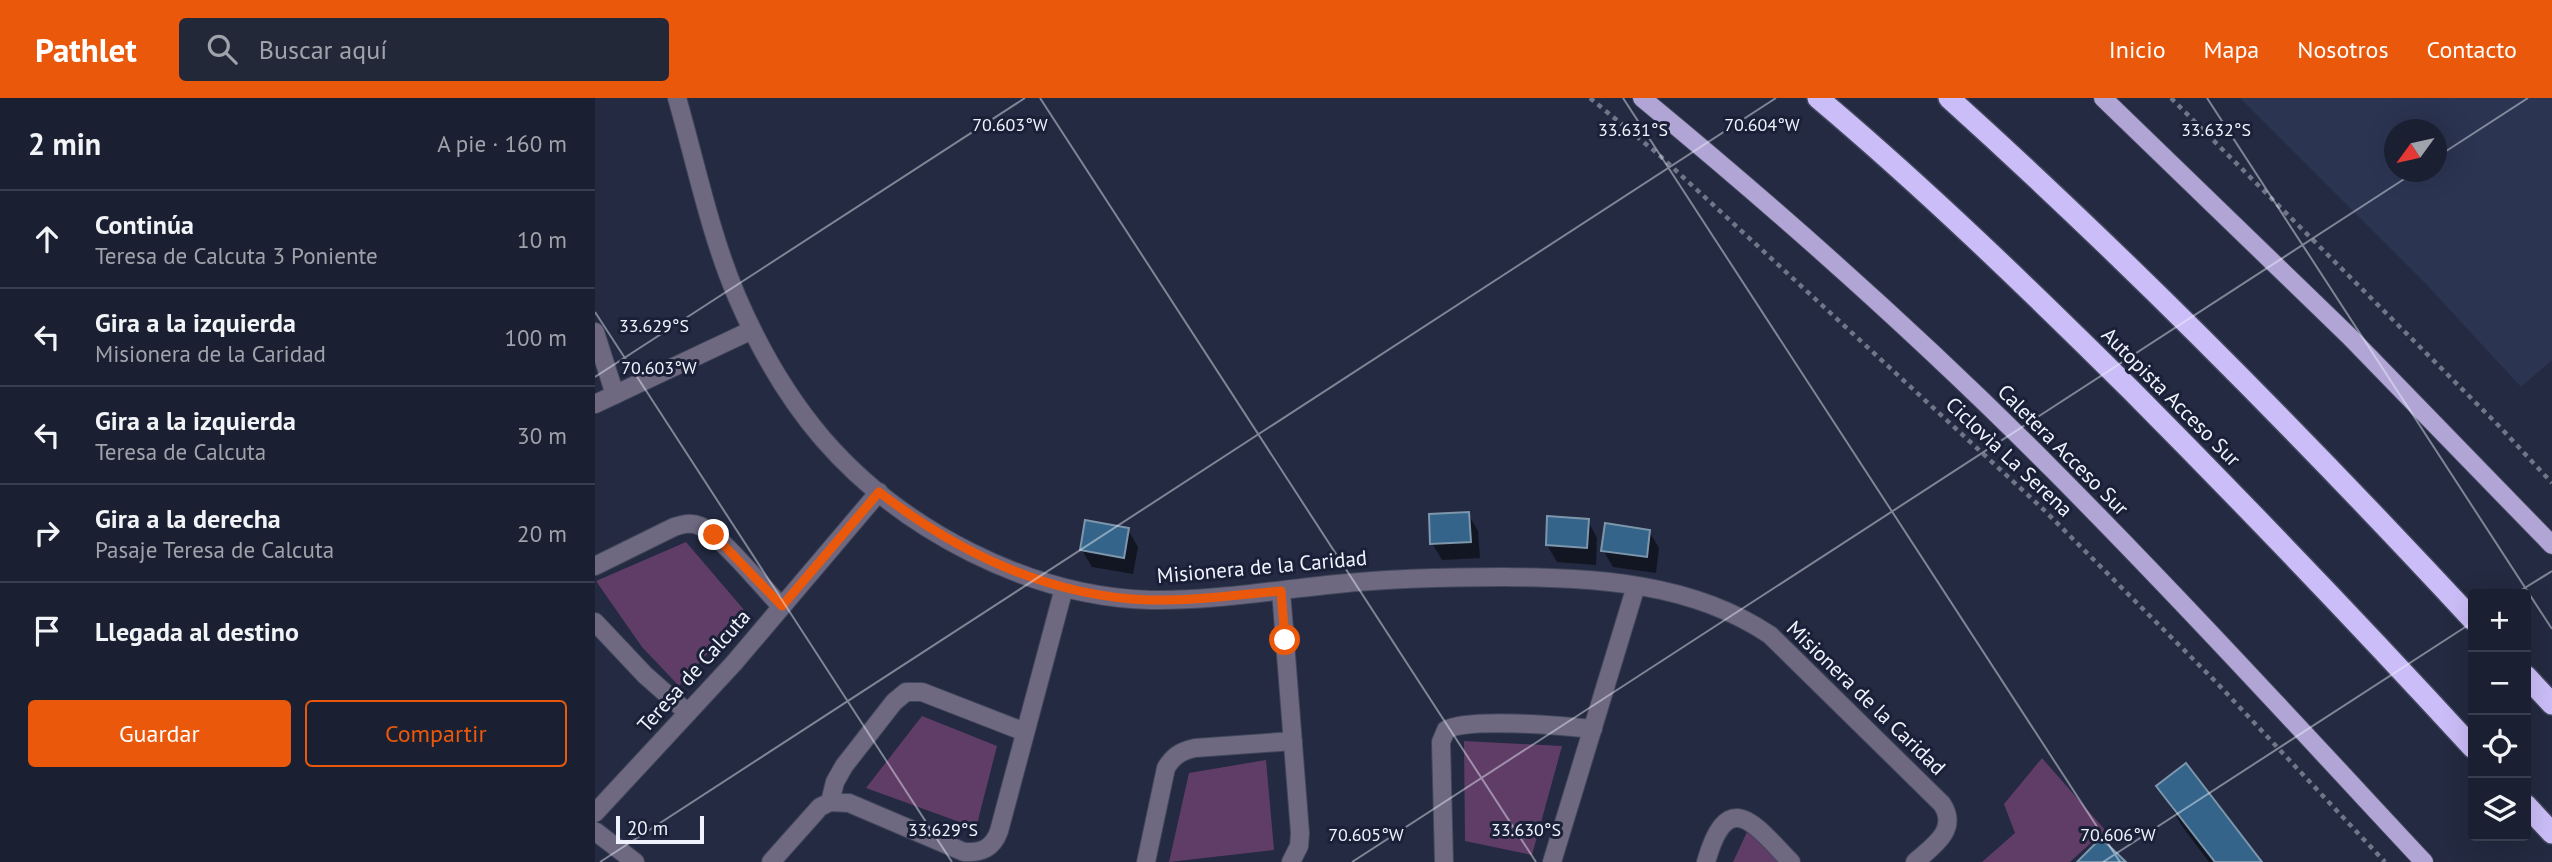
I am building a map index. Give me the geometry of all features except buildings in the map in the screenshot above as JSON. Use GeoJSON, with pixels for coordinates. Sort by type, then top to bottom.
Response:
{"type":"FeatureCollection","features":[{"type":"Feature","properties":{"kind":"highway","name":"Autopista Acceso Sur"},"geometry":{"type":"LineString","coordinates":[[1818,98],[2070,329],[2281,544],[2468,743]]}},
{"type":"Feature","properties":{"kind":"highway"},"geometry":{"type":"LineString","coordinates":[[1949,98],[2115,253],[2224,360],[2468,615]]}},
{"type":"Feature","properties":{"kind":"highway"},"geometry":{"type":"LineString","coordinates":[[2531,682],[2552,705]]}},
{"type":"Feature","properties":{"kind":"highway"},"geometry":{"type":"LineString","coordinates":[[2531,810],[2552,833]]}},
{"type":"Feature","properties":{"kind":"main road","name":"Caletera Acceso Sur"},"geometry":{"type":"LineString","coordinates":[[1642,98],[1816,246],[2024,442],[2128,546],[2424,862]]}},
{"type":"Feature","properties":{"kind":"main road"},"geometry":{"type":"LineString","coordinates":[[2103,98],[2350,336],[2552,545]]}},
{"type":"Feature","properties":{"kind":"street","name":"Misionera de la Caridad"},"geometry":{"type":"LineString","coordinates":[[677,98],[735,294],[775,372],[816,429],[850,467],[922,523],[968,550],[1031,579],[1064,588],[1146,600],[1177,600],[1390,579],[1455,577],[1578,579],[1687,595],[1717,605],[1745,618],[1770,635],[1942,804],[1948,816],[1943,836],[1915,862]]}},
{"type":"Feature","properties":{"kind":"street"},"geometry":{"type":"LineString","coordinates":[[595,404],[752,330]]}},
{"type":"Feature","properties":{"kind":"street"},"geometry":{"type":"LineString","coordinates":[[595,331],[615,395]]}},
{"type":"Feature","properties":{"kind":"street","name":"Teresa de Calcuta"},"geometry":{"type":"LineString","coordinates":[[595,813],[688,713],[879,492]]}},
{"type":"Feature","properties":{"kind":"street"},"geometry":{"type":"LineString","coordinates":[[595,566],[674,527],[694,523],[708,530],[782,606]]}},
{"type":"Feature","properties":{"kind":"street"},"geometry":{"type":"LineString","coordinates":[[1552,862],[1636,586]]}},
{"type":"Feature","properties":{"kind":"street"},"geometry":{"type":"LineString","coordinates":[[771,862],[820,807],[830,803],[849,803],[964,852],[984,850],[996,839],[1064,588]]}},
{"type":"Feature","properties":{"kind":"street"},"geometry":{"type":"LineString","coordinates":[[1281,591],[1300,833],[1299,846],[1291,862]]}},
{"type":"Feature","properties":{"kind":"street"},"geometry":{"type":"LineString","coordinates":[[595,622],[645,675],[688,713]]}},
{"type":"Feature","properties":{"kind":"street"},"geometry":{"type":"LineString","coordinates":[[830,803],[835,782],[843,766],[894,702],[906,692],[922,692],[1025,732]]}},
{"type":"Feature","properties":{"kind":"street"},"geometry":{"type":"LineString","coordinates":[[1444,862],[1441,742],[1446,730],[1457,726],[1507,723],[1593,729]]}},
{"type":"Feature","properties":{"kind":"street"},"geometry":{"type":"LineString","coordinates":[[1146,862],[1166,768],[1175,755],[1195,748],[1293,741]]}},
{"type":"Feature","properties":{"kind":"street"},"geometry":{"type":"LineString","coordinates":[[1706,862],[1715,833],[1728,820],[1737,818],[1753,823],[1791,862]]}},
{"type":"Feature","properties":{"kind":"street"},"geometry":{"type":"LineString","coordinates":[[595,831],[635,862]]}},
{"type":"Feature","properties":{"kind":"path","name":"Ciclovìa La Serena"},"geometry":{"type":"LineString","coordinates":[[1590,98],[1658,154],[2043,509],[2216,682],[2385,862]]}},
{"type":"Feature","properties":{"kind":"path"},"geometry":{"type":"LineString","coordinates":[[2171,98],[2500,427],[2552,483]]}},
{"type":"Feature","properties":{"kind":"shaded area"},"geometry":{"type":"Polygon","coordinates":[[[2240,98],[2552,98],[2552,360],[2521,387],[2425,283],[2240,98]]]}},
{"type":"Feature","properties":{"kind":"shaded area"},"geometry":{"type":"Polygon","coordinates":[[[686,542],[745,611],[679,686],[642,647],[596,581],[686,542]]]}},
{"type":"Feature","properties":{"kind":"shaded area"},"geometry":{"type":"Polygon","coordinates":[[[922,716],[997,746],[976,828],[866,788],[922,716]]]}},
{"type":"Feature","properties":{"kind":"shaded area"},"geometry":{"type":"Polygon","coordinates":[[[1464,741],[1562,746],[1532,855],[1465,841],[1464,741]]]}},
{"type":"Feature","properties":{"kind":"shaded area"},"geometry":{"type":"Polygon","coordinates":[[[2042,758],[2105,830],[2070,862],[1982,862],[2015,833],[2004,804],[2042,758]]]}},
{"type":"Feature","properties":{"kind":"shaded area"},"geometry":{"type":"Polygon","coordinates":[[[1266,760],[1274,850],[1169,862],[1189,773],[1266,760]]]}},
{"type":"Feature","properties":{"kind":"shaded area"},"geometry":{"type":"Polygon","coordinates":[[[1747,832],[1753,835],[1779,862],[1733,862],[1747,832]]]}},
{"type":"Feature","properties":{"kind":"route"},"geometry":{"type":"LineString","coordinates":[[714,535],[782,606],[879,492],[922,523],[968,550],[1031,579],[1064,588],[1146,600],[1281,591],[1285,640]]}}]}
